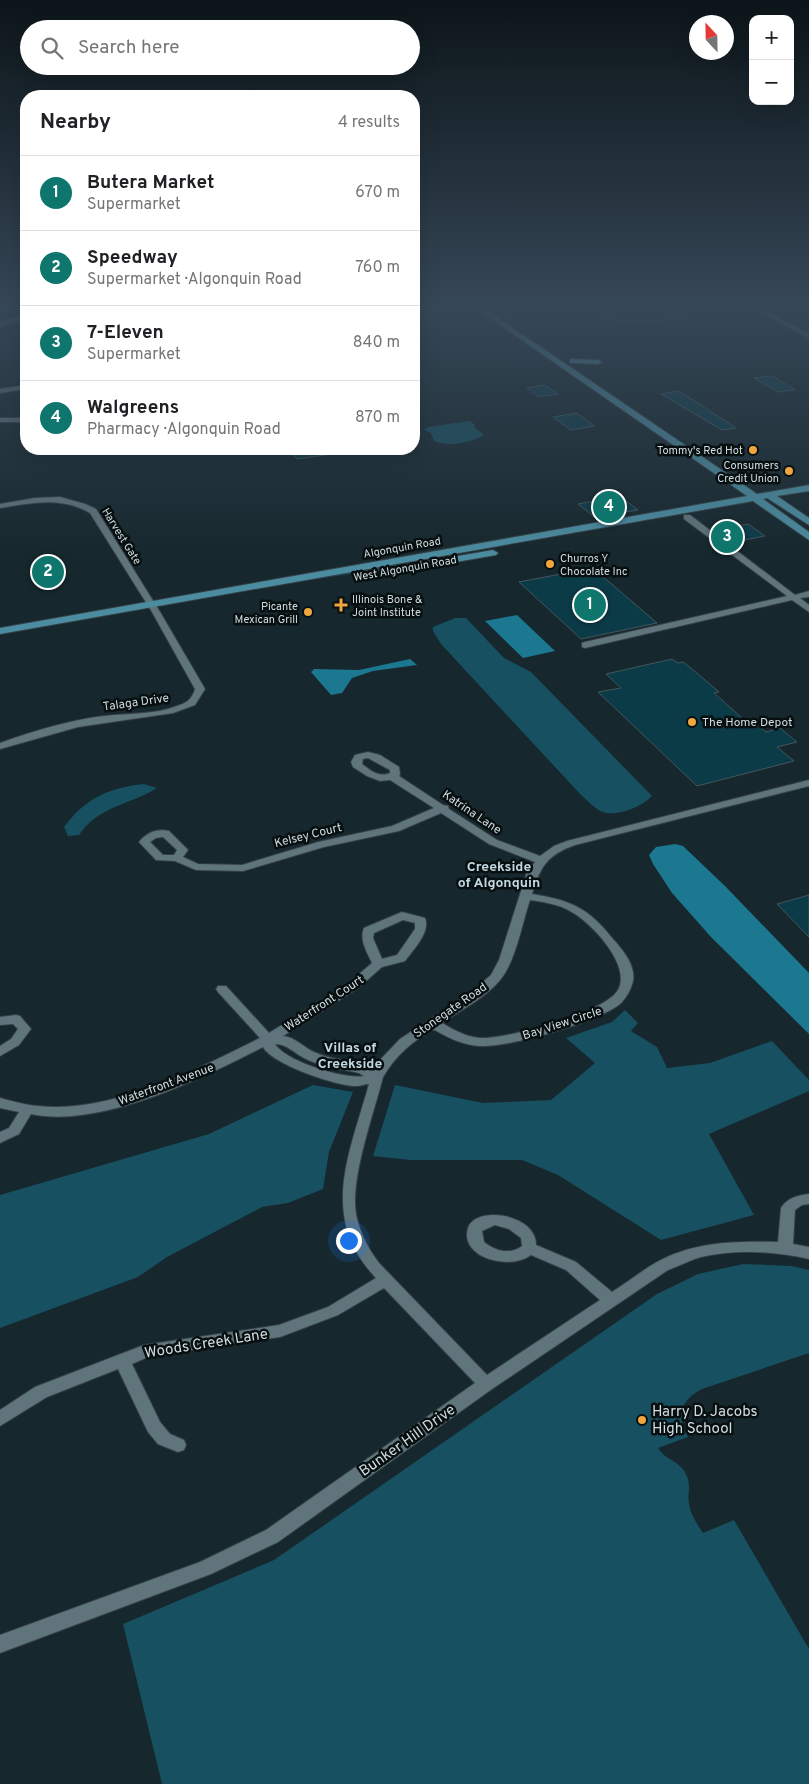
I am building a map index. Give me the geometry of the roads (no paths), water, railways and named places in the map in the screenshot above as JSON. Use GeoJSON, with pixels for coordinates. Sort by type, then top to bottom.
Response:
{"type":"FeatureCollection","features":[{"type":"Feature","properties":{"kind":"main road"},"geometry":{"type":"LineString","coordinates":[[602,390],[756,498],[767,500],[809,488]]}},
{"type":"Feature","properties":{"kind":"main road"},"geometry":{"type":"LineString","coordinates":[[613,390],[767,500],[809,537]]}},
{"type":"Feature","properties":{"kind":"main road","name":"West Algonquin Road"},"geometry":{"type":"LineString","coordinates":[[0,639],[154,608],[687,517],[767,500],[778,502],[809,496]]}},
{"type":"Feature","properties":{"kind":"main road","name":"Algonquin Road"},"geometry":{"type":"LineString","coordinates":[[0,631],[154,608],[756,498]]}},
{"type":"Feature","properties":{"kind":"main road"},"geometry":{"type":"LineString","coordinates":[[778,502],[809,522]]}},
{"type":"Feature","properties":{"kind":"street"},"geometry":{"type":"LineString","coordinates":[[0,420],[20,420]]}},
{"type":"Feature","properties":{"kind":"street","name":"Harvest Gate"},"geometry":{"type":"LineString","coordinates":[[0,506],[55,499],[77,502],[86,506],[93,511],[154,608]]}},
{"type":"Feature","properties":{"kind":"street"},"geometry":{"type":"LineString","coordinates":[[687,517],[809,609]]}},
{"type":"Feature","properties":{"kind":"street"},"geometry":{"type":"LineString","coordinates":[[585,645],[795,599],[809,594]]}},
{"type":"Feature","properties":{"kind":"street"},"geometry":{"type":"LineString","coordinates":[[795,599],[809,598]]}},
{"type":"Feature","properties":{"kind":"street","name":"Talaga Drive"},"geometry":{"type":"LineString","coordinates":[[0,746],[52,730],[101,719],[166,712],[192,704],[198,697],[200,689],[198,682],[154,608]]}},
{"type":"Feature","properties":{"kind":"street","name":"Katrina Lane"},"geometry":{"type":"LineString","coordinates":[[393,777],[444,808],[493,842],[540,860]]}},
{"type":"Feature","properties":{"kind":"street"},"geometry":{"type":"LineString","coordinates":[[540,860],[564,845],[809,783]]}},
{"type":"Feature","properties":{"kind":"street","name":"Kelsey Court"},"geometry":{"type":"LineString","coordinates":[[177,858],[196,867],[243,868],[322,844],[395,829],[444,808]]}},
{"type":"Feature","properties":{"kind":"street","name":"Stonegate Road"},"geometry":{"type":"LineString","coordinates":[[486,1384],[385,1280],[366,1257],[353,1228],[349,1213],[351,1173],[377,1077],[404,1042],[475,995],[496,977],[501,969],[533,872],[540,860]]}},
{"type":"Feature","properties":{"kind":"street","name":"Bay View Circle"},"geometry":{"type":"LineString","coordinates":[[432,1023],[457,1037],[469,1040],[504,1041],[593,1015],[618,999],[626,984],[627,974],[625,965],[592,921],[577,908],[565,903],[525,896]]}},
{"type":"Feature","properties":{"kind":"street","name":"Waterfront Court"},"geometry":{"type":"LineString","coordinates":[[268,1039],[353,986],[378,964],[395,962],[401,958],[421,929],[421,921],[417,918],[402,916],[368,931],[367,938],[378,964]]}},
{"type":"Feature","properties":{"kind":"street"},"geometry":{"type":"LineString","coordinates":[[222,989],[268,1039],[270,1048],[285,1059],[325,1076],[357,1082],[377,1077]]}},
{"type":"Feature","properties":{"kind":"street"},"geometry":{"type":"LineString","coordinates":[[0,1021],[16,1019],[25,1029],[15,1042],[0,1052]]}},
{"type":"Feature","properties":{"kind":"street","name":"Waterfront Avenue"},"geometry":{"type":"LineString","coordinates":[[0,1103],[28,1109],[71,1111],[106,1106],[134,1098],[210,1069],[268,1039]]}},
{"type":"Feature","properties":{"kind":"street"},"geometry":{"type":"LineString","coordinates":[[0,1138],[14,1131],[28,1109]]}},
{"type":"Feature","properties":{"kind":"street"},"geometry":{"type":"LineString","coordinates":[[785,1248],[788,1208],[800,1200],[809,1199]]}},
{"type":"Feature","properties":{"kind":"street","name":"Bunker Hill Drive"},"geometry":{"type":"LineString","coordinates":[[0,1644],[205,1568],[272,1536],[486,1384],[663,1266],[698,1252],[734,1247],[785,1248],[809,1253]]}},
{"type":"Feature","properties":{"kind":"street"},"geometry":{"type":"LineString","coordinates":[[529,1248],[571,1266],[610,1300]]}},
{"type":"Feature","properties":{"kind":"street","name":"Woods Creek Lane"},"geometry":{"type":"LineString","coordinates":[[0,1419],[41,1392],[149,1350],[172,1345],[280,1331],[333,1311],[385,1280]]}},
{"type":"Feature","properties":{"kind":"street"},"geometry":{"type":"LineString","coordinates":[[122,1360],[154,1426],[164,1439],[178,1445]]}},
{"type":"Feature","properties":{"kind":"place","name":"Tommy's Red Hot"},"geometry":{"type":"Point","coordinates":[753,450]}},
{"type":"Feature","properties":{"kind":"place","name":"Consumers Credit Union"},"geometry":{"type":"Point","coordinates":[789,471]}},
{"type":"Feature","properties":{"kind":"place","name":"Walgreens"},"geometry":{"type":"Point","coordinates":[609,507]}},
{"type":"Feature","properties":{"kind":"place","name":"7-Eleven"},"geometry":{"type":"Point","coordinates":[727,537]}},
{"type":"Feature","properties":{"kind":"place","name":"Churros Y Chocolate Inc"},"geometry":{"type":"Point","coordinates":[550,564]}},
{"type":"Feature","properties":{"kind":"place","name":"Speedway"},"geometry":{"type":"Point","coordinates":[48,572]}},
{"type":"Feature","properties":{"kind":"place","name":"Illinois Bone & Joint Institute"},"geometry":{"type":"Point","coordinates":[341,605]}},
{"type":"Feature","properties":{"kind":"place","name":"Butera Market"},"geometry":{"type":"Point","coordinates":[590,605]}},
{"type":"Feature","properties":{"kind":"place","name":"Picante Mexican Grill"},"geometry":{"type":"Point","coordinates":[308,612]}},
{"type":"Feature","properties":{"kind":"place","name":"The Home Depot"},"geometry":{"type":"Point","coordinates":[692,722]}},
{"type":"Feature","properties":{"kind":"place","name":"Harry D. Jacobs High School"},"geometry":{"type":"Point","coordinates":[642,1420]}},
{"type":"Feature","properties":{"kind":"district","name":"Creekside of Algonquin"},"geometry":{"type":"Point","coordinates":[499,874]}},
{"type":"Feature","properties":{"kind":"district","name":"Villas of Creekside"},"geometry":{"type":"Point","coordinates":[350,1056]}}]}
